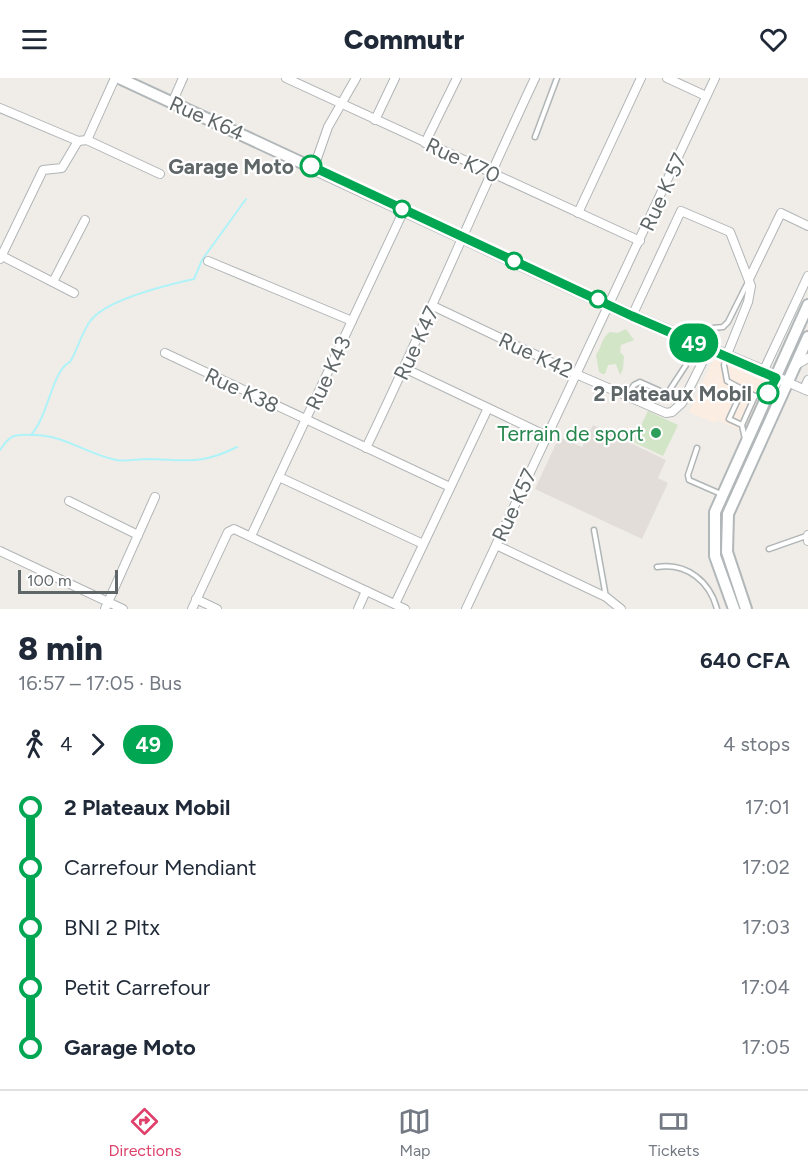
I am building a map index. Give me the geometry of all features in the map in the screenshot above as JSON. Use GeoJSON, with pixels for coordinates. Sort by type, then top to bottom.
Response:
{"type":"FeatureCollection","features":[{"type":"Feature","properties":{"kind":"street","name":"Rue K64"},"geometry":{"type":"LineString","coordinates":[[117,78],[314,167],[632,316],[787,382]]}},
{"type":"Feature","properties":{"kind":"street"},"geometry":{"type":"LineString","coordinates":[[74,293],[0,256],[43,170],[62,168],[82,140],[117,78]]}},
{"type":"Feature","properties":{"kind":"street"},"geometry":{"type":"LineString","coordinates":[[172,103],[183,78]]}},
{"type":"Feature","properties":{"kind":"street","name":"Rue K70"},"geometry":{"type":"LineString","coordinates":[[286,78],[640,241]]}},
{"type":"Feature","properties":{"kind":"street"},"geometry":{"type":"LineString","coordinates":[[314,167],[328,127],[356,78]]}},
{"type":"Feature","properties":{"kind":"street"},"geometry":{"type":"LineString","coordinates":[[375,120],[395,78]]}},
{"type":"Feature","properties":{"kind":"street"},"geometry":{"type":"LineString","coordinates":[[425,143],[457,78]]}},
{"type":"Feature","properties":{"kind":"street","name":"Rue K47"},"geometry":{"type":"LineString","coordinates":[[366,448],[434,306],[490,173],[535,78]]}},
{"type":"Feature","properties":{"kind":"street"},"geometry":{"type":"LineString","coordinates":[[578,213],[641,78]]}},
{"type":"Feature","properties":{"kind":"street"},"geometry":{"type":"LineString","coordinates":[[667,78],[706,96]]}},
{"type":"Feature","properties":{"kind":"street","name":"Rue K 57"},"geometry":{"type":"LineString","coordinates":[[609,305],[715,78]]}},
{"type":"Feature","properties":{"kind":"street"},"geometry":{"type":"LineString","coordinates":[[0,108],[160,174]]}},
{"type":"Feature","properties":{"kind":"street","name":"Rue K43"},"geometry":{"type":"LineString","coordinates":[[251,536],[404,210]]}},
{"type":"Feature","properties":{"kind":"street"},"geometry":{"type":"LineString","coordinates":[[632,316],[682,210],[729,230],[749,279],[750,297],[726,357]]}},
{"type":"Feature","properties":{"kind":"street"},"geometry":{"type":"LineString","coordinates":[[749,279],[781,213],[808,226]]}},
{"type":"Feature","properties":{"kind":"street"},"geometry":{"type":"LineString","coordinates":[[53,282],[86,220]]}},
{"type":"Feature","properties":{"kind":"street"},"geometry":{"type":"LineString","coordinates":[[208,261],[352,321]]}},
{"type":"Feature","properties":{"kind":"street"},"geometry":{"type":"LineString","coordinates":[[764,372],[808,276]]}},
{"type":"Feature","properties":{"kind":"street"},"geometry":{"type":"LineString","coordinates":[[795,303],[798,329]]}},
{"type":"Feature","properties":{"kind":"street","name":"Rue K57"},"geometry":{"type":"LineString","coordinates":[[466,609],[609,305]]}},
{"type":"Feature","properties":{"kind":"street"},"geometry":{"type":"LineString","coordinates":[[734,609],[714,549],[713,523],[722,494],[808,305]]}},
{"type":"Feature","properties":{"kind":"street","name":"Rue K42"},"geometry":{"type":"LineString","coordinates":[[434,306],[576,374],[666,413],[672,412],[682,403],[709,349]]}},
{"type":"Feature","properties":{"kind":"street"},"geometry":{"type":"LineString","coordinates":[[746,609],[727,552],[728,514],[808,337]]}},
{"type":"Feature","properties":{"kind":"street","name":"Rue K38"},"geometry":{"type":"LineString","coordinates":[[165,353],[450,487]]}},
{"type":"Feature","properties":{"kind":"street"},"geometry":{"type":"LineString","coordinates":[[795,365],[808,358]]}},
{"type":"Feature","properties":{"kind":"street"},"geometry":{"type":"LineString","coordinates":[[404,369],[547,436]]}},
{"type":"Feature","properties":{"kind":"street"},"geometry":{"type":"LineString","coordinates":[[787,382],[806,390],[808,380]]}},
{"type":"Feature","properties":{"kind":"street"},"geometry":{"type":"LineString","coordinates":[[395,604],[488,408]]}},
{"type":"Feature","properties":{"kind":"street"},"geometry":{"type":"LineString","coordinates":[[279,477],[423,544]]}},
{"type":"Feature","properties":{"kind":"street"},"geometry":{"type":"LineString","coordinates":[[106,605],[155,497]]}},
{"type":"Feature","properties":{"kind":"street"},"geometry":{"type":"LineString","coordinates":[[69,501],[138,535]]}},
{"type":"Feature","properties":{"kind":"street"},"geometry":{"type":"LineString","coordinates":[[192,609],[231,529],[251,536],[405,609]]}},
{"type":"Feature","properties":{"kind":"street"},"geometry":{"type":"LineString","coordinates":[[496,544],[606,597],[621,609]]}},
{"type":"Feature","properties":{"kind":"street"},"geometry":{"type":"LineString","coordinates":[[0,551],[106,605],[123,609]]}},
{"type":"Feature","properties":{"kind":"street"},"geometry":{"type":"LineString","coordinates":[[358,609],[366,591]]}},
{"type":"Feature","properties":{"kind":"street"},"geometry":{"type":"LineString","coordinates":[[196,599],[217,609]]}},
{"type":"Feature","properties":{"kind":"lane"},"geometry":{"type":"LineString","coordinates":[[536,137],[557,78]]}},
{"type":"Feature","properties":{"kind":"lane"},"geometry":{"type":"LineString","coordinates":[[713,328],[723,327],[728,322],[749,279]]}},
{"type":"Feature","properties":{"kind":"lane"},"geometry":{"type":"LineString","coordinates":[[726,357],[724,365],[727,381],[755,396],[768,393]]}},
{"type":"Feature","properties":{"kind":"lane"},"geometry":{"type":"LineString","coordinates":[[627,396],[634,385],[640,382],[667,394],[686,365]]}},
{"type":"Feature","properties":{"kind":"lane"},"geometry":{"type":"LineString","coordinates":[[742,390],[729,419],[742,425]]}},
{"type":"Feature","properties":{"kind":"lane"},"geometry":{"type":"LineString","coordinates":[[746,443],[742,425],[755,396]]}},
{"type":"Feature","properties":{"kind":"lane"},"geometry":{"type":"LineString","coordinates":[[697,448],[688,475],[689,480],[722,494]]}},
{"type":"Feature","properties":{"kind":"lane"},"geometry":{"type":"LineString","coordinates":[[594,530],[606,597]]}},
{"type":"Feature","properties":{"kind":"lane"},"geometry":{"type":"LineString","coordinates":[[769,549],[807,537]]}},
{"type":"Feature","properties":{"kind":"lane"},"geometry":{"type":"LineString","coordinates":[[657,567],[671,566],[706,583],[717,609]]}},
{"type":"Feature","properties":{"kind":"shaded area"},"geometry":{"type":"Polygon","coordinates":[[[715,356],[763,377],[766,386],[745,432],[717,420],[715,423],[689,412],[715,356]]]}},
{"type":"Feature","properties":{"kind":"shaded area"},"geometry":{"type":"Polygon","coordinates":[[[593,425],[666,460],[658,478],[668,483],[642,539],[535,489],[559,437],[582,447],[593,425]]]}},
{"type":"Feature","properties":{"kind":"green space"},"geometry":{"type":"Polygon","coordinates":[[[626,329],[634,340],[621,345],[620,352],[624,356],[620,375],[616,364],[608,365],[605,374],[602,374],[599,372],[596,355],[603,340],[610,332],[618,333],[626,329]]]}},
{"type":"Feature","properties":{"kind":"green space","name":"Terrain de sport"},"geometry":{"type":"Polygon","coordinates":[[[648,411],[678,425],[663,456],[633,442],[648,411]]]}},
{"type":"Feature","properties":{"kind":"waterway"},"geometry":{"type":"LineString","coordinates":[[0,450],[10,438],[16,435],[31,435],[42,416],[54,383],[70,362],[91,320],[99,312],[124,299],[194,279],[202,260],[246,199]]}},
{"type":"Feature","properties":{"kind":"waterway"},"geometry":{"type":"LineString","coordinates":[[32,435],[54,438],[120,461],[203,459],[237,447]]}},
{"type":"Feature","properties":{"kind":"bus line","name":"49"},"geometry":{"type":"LineString","coordinates":[[311,166],[632,316],[776,378],[768,393]]}},
{"type":"Feature","properties":{"kind":"place","name":"Garage Moto"},"geometry":{"type":"Point","coordinates":[311,166]}},
{"type":"Feature","properties":{"kind":"place","name":"2 Plateaux Mobil"},"geometry":{"type":"Point","coordinates":[768,393]}},
{"type":"Feature","properties":{"kind":"place","name":"Terrain de sport"},"geometry":{"type":"Point","coordinates":[656,433]}}]}
